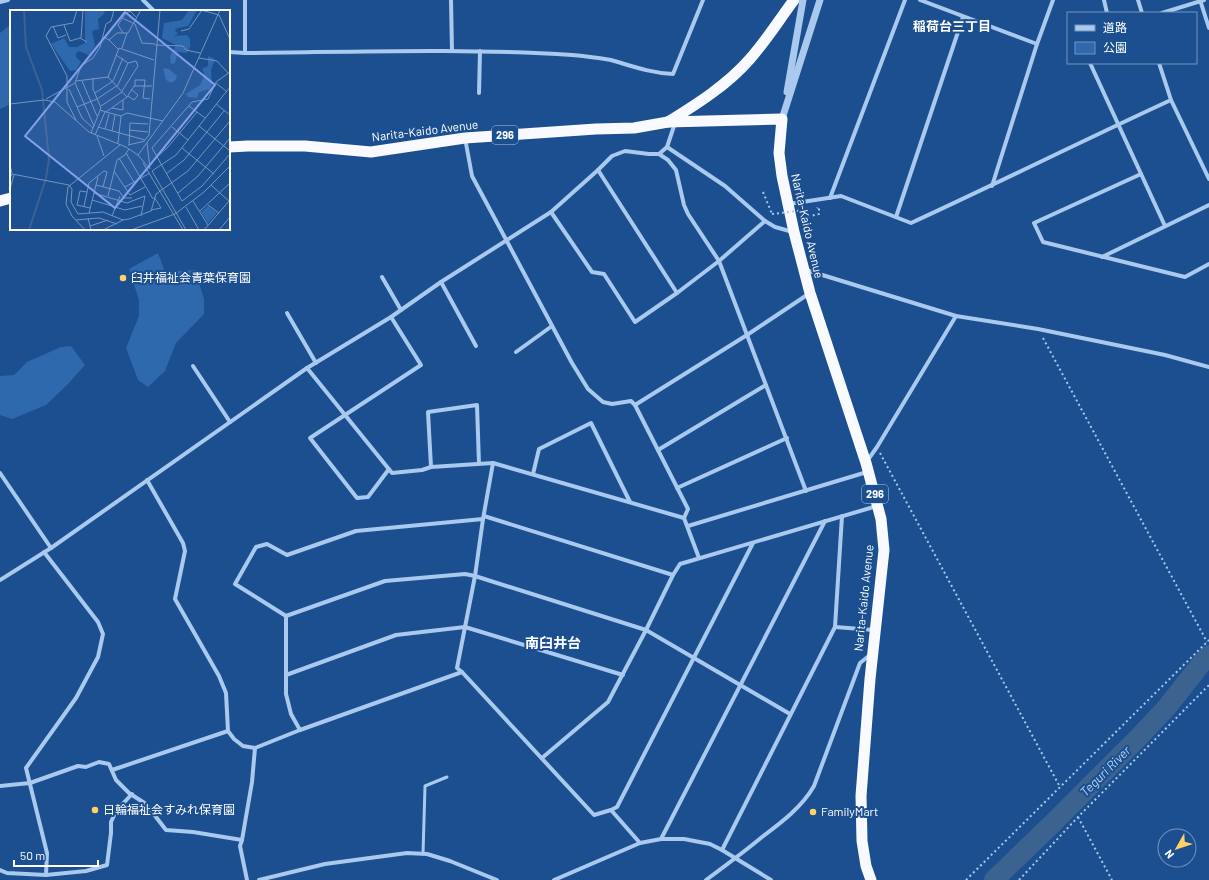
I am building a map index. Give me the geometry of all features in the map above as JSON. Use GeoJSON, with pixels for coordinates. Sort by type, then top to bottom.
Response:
{"type":"FeatureCollection","features":[{"type":"Feature","properties":{"kind":"highway"},"geometry":{"type":"LineString","coordinates":[[672,122],[727,81],[748,61],[768,37],[794,0]]}},
{"type":"Feature","properties":{"kind":"highway","name":"Narita-Kaido Avenue"},"geometry":{"type":"LineString","coordinates":[[230,147],[305,146],[371,152],[465,138],[596,129],[634,128],[672,122],[782,119],[779,153],[782,176],[794,232],[810,293],[867,467],[881,519],[884,550],[872,653],[861,796],[862,841],[866,866],[871,880]]}},
{"type":"Feature","properties":{"kind":"highway"},"geometry":{"type":"LineString","coordinates":[[0,201],[10,198]]}},
{"type":"Feature","properties":{"kind":"street"},"geometry":{"type":"LineString","coordinates":[[0,2],[8,0]]}},
{"type":"Feature","properties":{"kind":"street"},"geometry":{"type":"LineString","coordinates":[[143,0],[153,10]]}},
{"type":"Feature","properties":{"kind":"street"},"geometry":{"type":"LineString","coordinates":[[245,0],[245,54]]}},
{"type":"Feature","properties":{"kind":"street"},"geometry":{"type":"LineString","coordinates":[[451,0],[452,51]]}},
{"type":"Feature","properties":{"kind":"street"},"geometry":{"type":"LineString","coordinates":[[230,52],[245,54],[480,51],[574,55],[610,60],[648,71],[673,74],[702,0]]}},
{"type":"Feature","properties":{"kind":"street"},"geometry":{"type":"LineString","coordinates":[[782,119],[803,0]]}},
{"type":"Feature","properties":{"kind":"street"},"geometry":{"type":"LineString","coordinates":[[782,119],[820,0]]}},
{"type":"Feature","properties":{"kind":"street"},"geometry":{"type":"LineString","coordinates":[[830,198],[905,0]]}},
{"type":"Feature","properties":{"kind":"street"},"geometry":{"type":"LineString","coordinates":[[920,0],[1037,44]]}},
{"type":"Feature","properties":{"kind":"street"},"geometry":{"type":"LineString","coordinates":[[992,186],[1037,44],[1053,0]]}},
{"type":"Feature","properties":{"kind":"street"},"geometry":{"type":"LineString","coordinates":[[1104,0],[1107,12]]}},
{"type":"Feature","properties":{"kind":"street"},"geometry":{"type":"LineString","coordinates":[[1138,0],[1142,12]]}},
{"type":"Feature","properties":{"kind":"street"},"geometry":{"type":"LineString","coordinates":[[1165,12],[1202,0],[1209,28]]}},
{"type":"Feature","properties":{"kind":"street"},"geometry":{"type":"LineString","coordinates":[[896,217],[963,17]]}},
{"type":"Feature","properties":{"kind":"street"},"geometry":{"type":"LineString","coordinates":[[479,93],[480,51]]}},
{"type":"Feature","properties":{"kind":"street"},"geometry":{"type":"LineString","coordinates":[[1090,64],[1165,226]]}},
{"type":"Feature","properties":{"kind":"street"},"geometry":{"type":"LineString","coordinates":[[1158,64],[1171,100],[1209,179]]}},
{"type":"Feature","properties":{"kind":"street"},"geometry":{"type":"LineString","coordinates":[[788,204],[841,196],[911,223],[1171,100]]}},
{"type":"Feature","properties":{"kind":"street"},"geometry":{"type":"LineString","coordinates":[[659,154],[667,147],[672,122]]}},
{"type":"Feature","properties":{"kind":"street"},"geometry":{"type":"LineString","coordinates":[[465,138],[472,176],[572,363],[588,389],[603,402],[612,404],[631,401],[635,405],[688,509],[684,518]]}},
{"type":"Feature","properties":{"kind":"street"},"geometry":{"type":"LineString","coordinates":[[667,147],[725,186],[765,221],[775,227],[794,232]]}},
{"type":"Feature","properties":{"kind":"street"},"geometry":{"type":"LineString","coordinates":[[0,580],[51,548],[307,368],[391,317],[441,282],[551,212],[612,156],[625,151],[659,154],[668,160],[676,170],[684,205],[688,214],[719,261],[806,491]]}},
{"type":"Feature","properties":{"kind":"street"},"geometry":{"type":"LineString","coordinates":[[598,170],[677,293]]}},
{"type":"Feature","properties":{"kind":"street"},"geometry":{"type":"LineString","coordinates":[[1141,174],[1034,223],[1043,242],[1185,277],[1209,264]]}},
{"type":"Feature","properties":{"kind":"street"},"geometry":{"type":"LineString","coordinates":[[1102,257],[1209,205]]}},
{"type":"Feature","properties":{"kind":"street"},"geometry":{"type":"LineString","coordinates":[[551,212],[592,272],[604,274],[635,322],[677,293],[719,261],[765,221]]}},
{"type":"Feature","properties":{"kind":"street"},"geometry":{"type":"LineString","coordinates":[[804,270],[956,316],[1038,329],[1165,355],[1209,367]]}},
{"type":"Feature","properties":{"kind":"street"},"geometry":{"type":"LineString","coordinates":[[382,277],[401,310]]}},
{"type":"Feature","properties":{"kind":"street"},"geometry":{"type":"LineString","coordinates":[[441,282],[476,346]]}},
{"type":"Feature","properties":{"kind":"street"},"geometry":{"type":"LineString","coordinates":[[635,405],[747,335],[810,293]]}},
{"type":"Feature","properties":{"kind":"street"},"geometry":{"type":"LineString","coordinates":[[287,313],[316,363]]}},
{"type":"Feature","properties":{"kind":"street"},"geometry":{"type":"LineString","coordinates":[[688,526],[806,491],[867,467],[877,447],[956,316]]}},
{"type":"Feature","properties":{"kind":"street"},"geometry":{"type":"LineString","coordinates":[[389,469],[368,497],[357,498],[310,438],[421,365],[391,317]]}},
{"type":"Feature","properties":{"kind":"street"},"geometry":{"type":"LineString","coordinates":[[516,352],[552,326]]}},
{"type":"Feature","properties":{"kind":"street"},"geometry":{"type":"LineString","coordinates":[[193,366],[230,422]]}},
{"type":"Feature","properties":{"kind":"street"},"geometry":{"type":"LineString","coordinates":[[307,368],[346,414],[392,473],[422,470],[431,467],[493,463],[533,474],[684,518],[699,558]]}},
{"type":"Feature","properties":{"kind":"street"},"geometry":{"type":"LineString","coordinates":[[658,450],[766,385]]}},
{"type":"Feature","properties":{"kind":"street"},"geometry":{"type":"LineString","coordinates":[[431,467],[428,412],[477,405],[479,464]]}},
{"type":"Feature","properties":{"kind":"street"},"geometry":{"type":"LineString","coordinates":[[533,474],[539,449],[591,423],[630,502]]}},
{"type":"Feature","properties":{"kind":"street"},"geometry":{"type":"LineString","coordinates":[[677,488],[787,438]]}},
{"type":"Feature","properties":{"kind":"street"},"geometry":{"type":"LineString","coordinates":[[493,463],[483,518],[475,576],[457,668],[594,815],[617,807],[753,543]]}},
{"type":"Feature","properties":{"kind":"street"},"geometry":{"type":"LineString","coordinates":[[0,473],[51,548]]}},
{"type":"Feature","properties":{"kind":"street"},"geometry":{"type":"LineString","coordinates":[[147,480],[183,543],[185,551],[175,599],[219,676],[226,693],[228,731],[234,739],[243,746],[255,748],[300,730],[462,672]]}},
{"type":"Feature","properties":{"kind":"street"},"geometry":{"type":"LineString","coordinates":[[542,758],[608,702],[646,630],[672,575],[680,564],[878,506]]}},
{"type":"Feature","properties":{"kind":"street"},"geometry":{"type":"LineString","coordinates":[[722,850],[835,627],[842,516]]}},
{"type":"Feature","properties":{"kind":"street"},"geometry":{"type":"LineString","coordinates":[[286,616],[235,584],[256,547],[267,544],[288,555],[356,531],[483,518],[672,575]]}},
{"type":"Feature","properties":{"kind":"street"},"geometry":{"type":"LineString","coordinates":[[661,839],[825,521]]}},
{"type":"Feature","properties":{"kind":"street"},"geometry":{"type":"LineString","coordinates":[[44,552],[98,622],[104,634],[98,657],[76,698],[26,768],[46,853],[46,875]]}},
{"type":"Feature","properties":{"kind":"street"},"geometry":{"type":"LineString","coordinates":[[286,616],[385,581],[465,574],[646,630],[790,714]]}},
{"type":"Feature","properties":{"kind":"street"},"geometry":{"type":"LineString","coordinates":[[286,616],[286,694],[291,714],[300,730]]}},
{"type":"Feature","properties":{"kind":"street"},"geometry":{"type":"LineString","coordinates":[[286,675],[396,635],[465,627],[623,675]]}},
{"type":"Feature","properties":{"kind":"street"},"geometry":{"type":"LineString","coordinates":[[835,627],[875,630]]}},
{"type":"Feature","properties":{"kind":"street"},"geometry":{"type":"LineString","coordinates":[[706,880],[785,819],[810,794],[860,663],[872,653]]}},
{"type":"Feature","properties":{"kind":"street"},"geometry":{"type":"LineString","coordinates":[[112,770],[228,731]]}},
{"type":"Feature","properties":{"kind":"street"},"geometry":{"type":"LineString","coordinates":[[247,880],[240,846],[252,782],[255,748]]}},
{"type":"Feature","properties":{"kind":"street"},"geometry":{"type":"LineString","coordinates":[[0,786],[30,783],[78,766],[86,767],[99,762],[109,764],[116,780],[146,804],[166,830],[193,832],[242,840]]}},
{"type":"Feature","properties":{"kind":"street"},"geometry":{"type":"LineString","coordinates":[[0,870],[7,873],[46,875],[86,871],[107,865],[111,822],[116,811],[132,794]]}},
{"type":"Feature","properties":{"kind":"street"},"geometry":{"type":"LineString","coordinates":[[612,810],[640,843]]}},
{"type":"Feature","properties":{"kind":"street"},"geometry":{"type":"LineString","coordinates":[[554,880],[640,843],[661,839],[684,839],[710,844],[771,880]]}},
{"type":"Feature","properties":{"kind":"street"},"geometry":{"type":"LineString","coordinates":[[259,880],[324,864],[407,853],[423,854],[450,861],[497,880]]}},
{"type":"Feature","properties":{"kind":"lane"},"geometry":{"type":"LineString","coordinates":[[423,854],[425,786],[447,777]]}},
{"type":"Feature","properties":{"kind":"path"},"geometry":{"type":"LineString","coordinates":[[763,192],[772,214],[819,207],[819,214],[804,218]]}},
{"type":"Feature","properties":{"kind":"path"},"geometry":{"type":"LineString","coordinates":[[966,880],[1208,641],[1038,329]]}},
{"type":"Feature","properties":{"kind":"path"},"geometry":{"type":"LineString","coordinates":[[877,447],[1060,787]]}},
{"type":"Feature","properties":{"kind":"path"},"geometry":{"type":"LineString","coordinates":[[1019,880],[1078,817],[1209,685]]}},
{"type":"Feature","properties":{"kind":"path"},"geometry":{"type":"LineString","coordinates":[[1078,817],[1112,880]]}},
{"type":"Feature","properties":{"kind":"green space"},"geometry":{"type":"Polygon","coordinates":[[[10,25],[10,104],[0,109],[0,33],[10,25]]]}},
{"type":"Feature","properties":{"kind":"green space"},"geometry":{"type":"Polygon","coordinates":[[[158,253],[165,272],[195,270],[204,299],[204,314],[176,343],[165,371],[148,387],[138,380],[126,348],[139,316],[139,300],[129,269],[158,253]]]}},
{"type":"Feature","properties":{"kind":"green space"},"geometry":{"type":"Polygon","coordinates":[[[71,346],[85,365],[68,384],[46,405],[12,419],[0,415],[0,376],[14,375],[27,362],[61,347],[71,346]]]}},
{"type":"Feature","properties":{"kind":"waterway","name":"Teguri River"},"geometry":{"type":"LineString","coordinates":[[994,880],[1140,736],[1167,707],[1209,655]]}},
{"type":"Feature","properties":{"kind":"place","name":"臼井福祉会青葉保育園"},"geometry":{"type":"Point","coordinates":[123,278]}},
{"type":"Feature","properties":{"kind":"place","name":"日輪福祉会すみれ保育園"},"geometry":{"type":"Point","coordinates":[95,810]}},
{"type":"Feature","properties":{"kind":"place","name":"FamilyMart"},"geometry":{"type":"Point","coordinates":[813,812]}},
{"type":"Feature","properties":{"kind":"district","name":"稲荷台三丁目"},"geometry":{"type":"Point","coordinates":[952,26]}},
{"type":"Feature","properties":{"kind":"district","name":"南臼井台"},"geometry":{"type":"Point","coordinates":[553,643]}}]}
